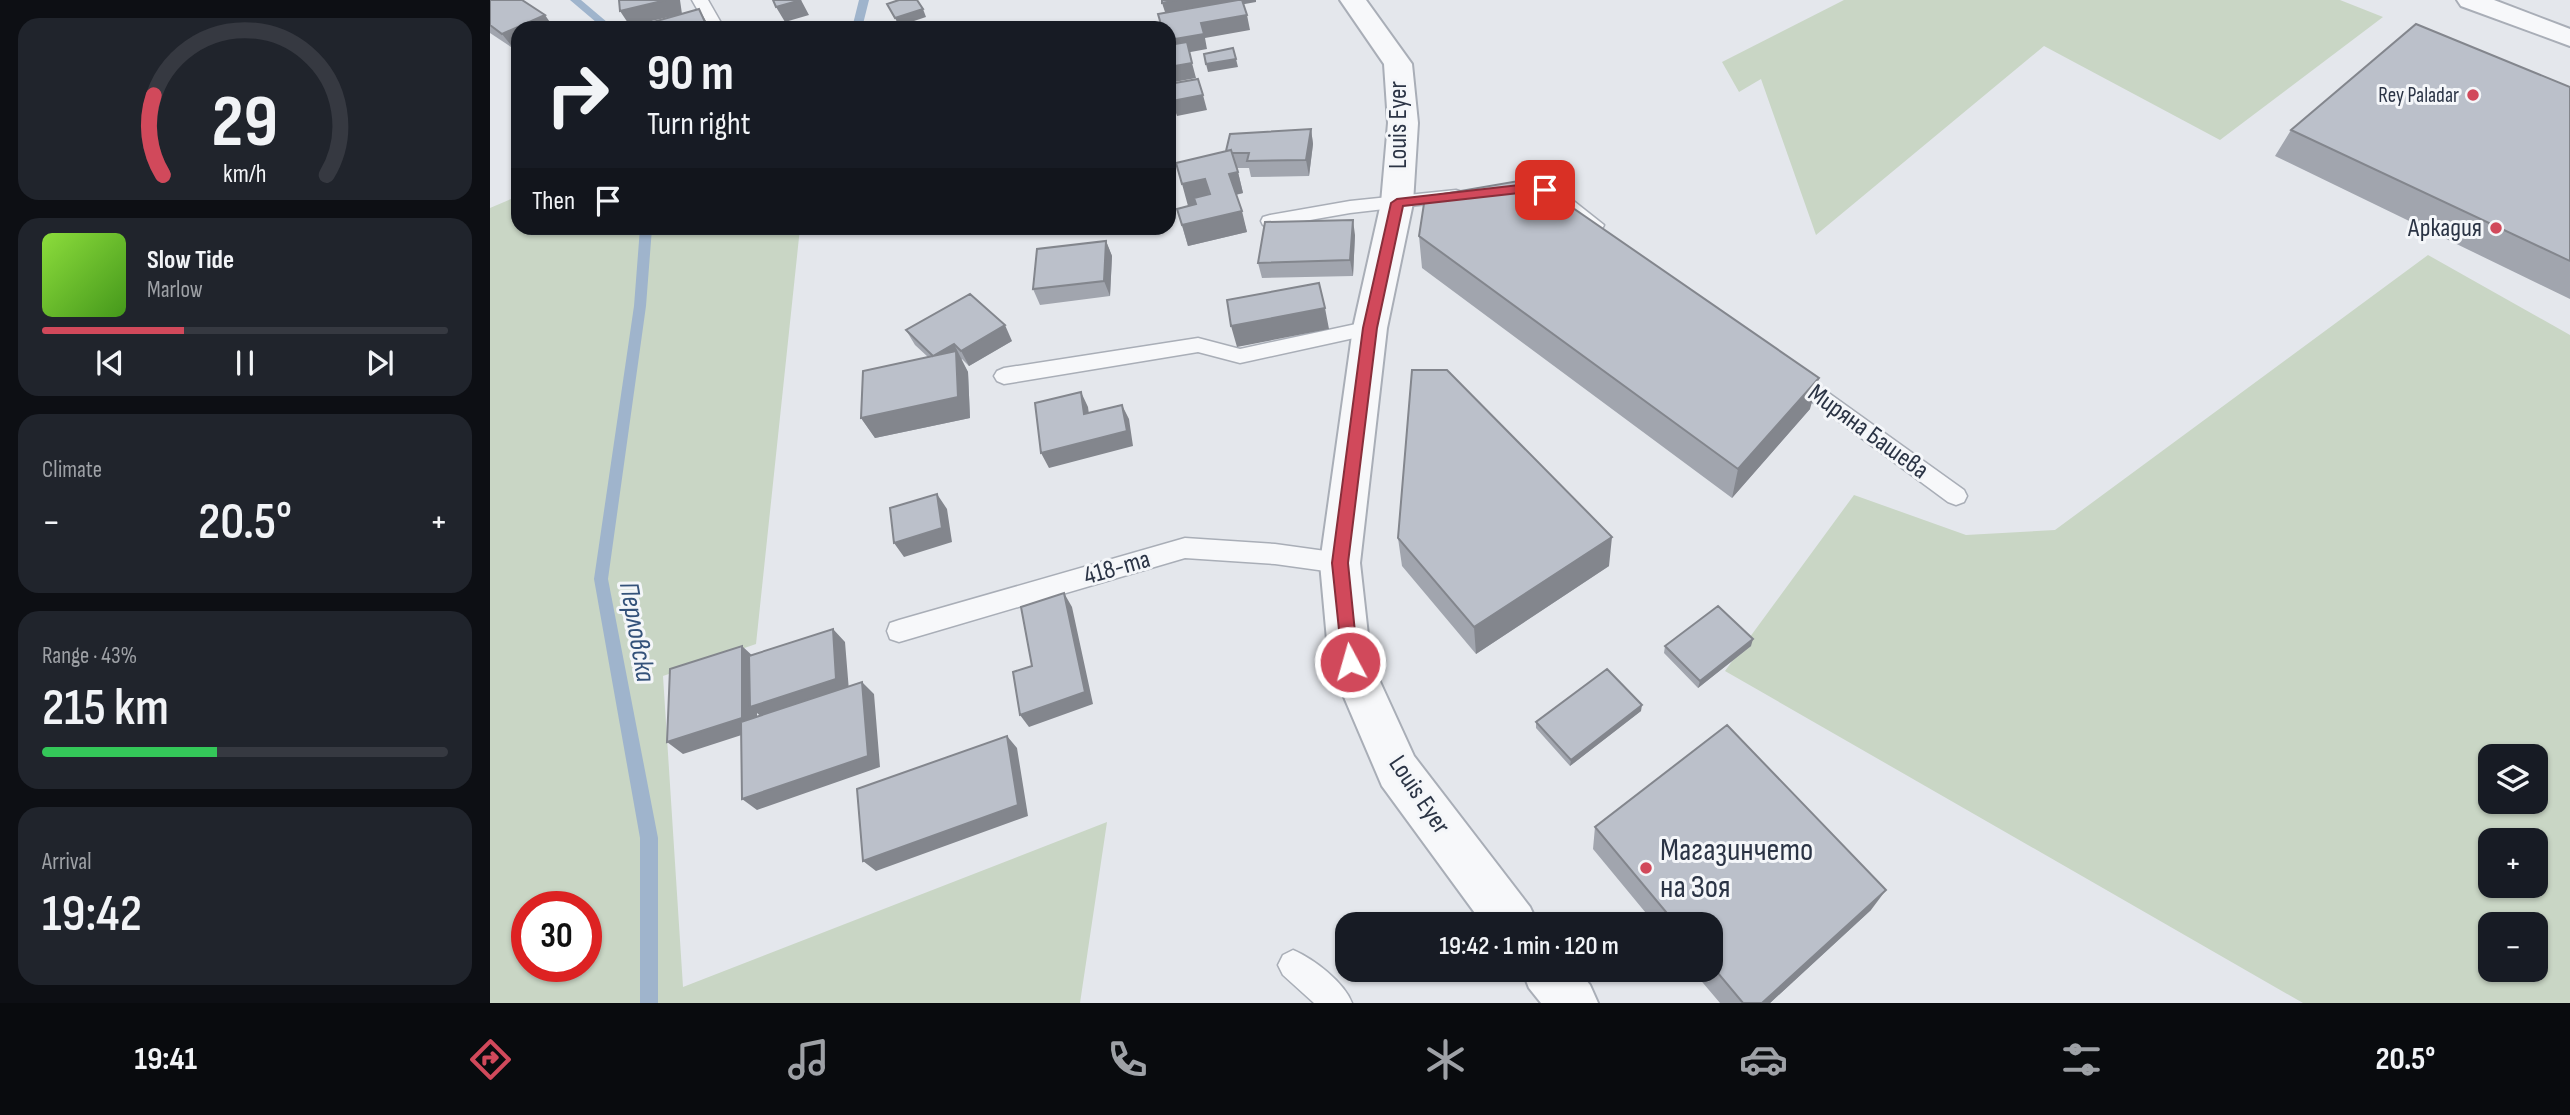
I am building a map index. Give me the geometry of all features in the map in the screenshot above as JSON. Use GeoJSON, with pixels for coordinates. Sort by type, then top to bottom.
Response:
{"type":"FeatureCollection","features":[{"type":"Feature","properties":{"kind":"street","name":"Louis Eyer"},"geometry":{"type":"LineString","coordinates":[[1353,0],[1398,64],[1403,122],[1397,203],[1370,328],[1340,563],[1350,662],[1398,771],[1504,912]]}},
{"type":"Feature","properties":{"kind":"street"},"geometry":{"type":"LineString","coordinates":[[2470,0],[2570,38]]}},
{"type":"Feature","properties":{"kind":"street"},"geometry":{"type":"LineString","coordinates":[[1556,982],[1572,1003]]}},
{"type":"Feature","properties":{"kind":"lane"},"geometry":{"type":"LineString","coordinates":[[700,0],[712,21]]}},
{"type":"Feature","properties":{"kind":"lane"},"geometry":{"type":"LineString","coordinates":[[1503,191],[1529,188],[1545,190],[1559,197],[1611,238]]}},
{"type":"Feature","properties":{"kind":"lane"},"geometry":{"type":"LineString","coordinates":[[1270,221],[1350,207],[1476,194]]}},
{"type":"Feature","properties":{"kind":"lane"},"geometry":{"type":"LineString","coordinates":[[1004,376],[1198,345],[1240,356],[1370,328]]}},
{"type":"Feature","properties":{"kind":"lane","name":"Миряна Башева"},"geometry":{"type":"LineString","coordinates":[[1769,360],[1956,496]]}},
{"type":"Feature","properties":{"kind":"lane","name":"418-та"},"geometry":{"type":"LineString","coordinates":[[899,631],[1185,548],[1275,554],[1340,563]]}},
{"type":"Feature","properties":{"kind":"lane"},"geometry":{"type":"LineString","coordinates":[[1293,965],[1337,1003]]}},
{"type":"Feature","properties":{"kind":"green space"},"geometry":{"type":"Polygon","coordinates":[[[1844,0],[2340,0],[2383,17],[2220,140],[2044,46],[1816,235],[1761,79],[1739,92],[1722,62],[1844,0]]]}},
{"type":"Feature","properties":{"kind":"green space"},"geometry":{"type":"Polygon","coordinates":[[[511,199],[511,235],[799,235],[756,644],[663,676],[683,987],[1107,822],[1080,1003],[490,1003],[490,208],[511,199]]]}},
{"type":"Feature","properties":{"kind":"green space"},"geometry":{"type":"Polygon","coordinates":[[[2428,255],[2570,335],[2570,1003],[2303,1003],[1725,671],[1854,495],[1966,535],[2055,530],[2428,255]]]}},
{"type":"Feature","properties":{"kind":"building"},"geometry":{"type":"Polygon","coordinates":[[[490,0],[522,0],[545,15],[531,21],[511,21],[511,30],[502,34],[490,25],[490,0]]]}},
{"type":"Feature","properties":{"kind":"building"},"geometry":{"type":"Polygon","coordinates":[[[619,0],[666,0],[620,11],[619,0]]]}},
{"type":"Feature","properties":{"kind":"building"},"geometry":{"type":"Polygon","coordinates":[[[773,0],[801,0],[776,7],[773,0]]]}},
{"type":"Feature","properties":{"kind":"building"},"geometry":{"type":"Polygon","coordinates":[[[899,0],[917,0],[923,9],[895,18],[887,4],[899,0]]]}},
{"type":"Feature","properties":{"kind":"building"},"geometry":{"type":"Polygon","coordinates":[[[1242,0],[1247,15],[1201,23],[1204,34],[1176,39],[1176,21],[1160,21],[1158,14],[1242,0]]]}},
{"type":"Feature","properties":{"kind":"building"},"geometry":{"type":"Polygon","coordinates":[[[699,9],[705,21],[657,21],[699,9]]]}},
{"type":"Feature","properties":{"kind":"building","name":"Аркадия"},"geometry":{"type":"Polygon","coordinates":[[[2416,24],[2570,87],[2570,261],[2291,130],[2416,24]]]}},
{"type":"Feature","properties":{"kind":"building"},"geometry":{"type":"Polygon","coordinates":[[[1187,42],[1192,63],[1176,66],[1176,44],[1187,42]]]}},
{"type":"Feature","properties":{"kind":"building"},"geometry":{"type":"Polygon","coordinates":[[[1233,48],[1236,59],[1206,64],[1204,54],[1233,48]]]}},
{"type":"Feature","properties":{"kind":"building"},"geometry":{"type":"Polygon","coordinates":[[[1198,79],[1203,95],[1176,100],[1176,83],[1198,79]]]}},
{"type":"Feature","properties":{"kind":"building"},"geometry":{"type":"Polygon","coordinates":[[[1311,129],[1306,160],[1247,161],[1249,153],[1226,151],[1230,134],[1311,129]]]}},
{"type":"Feature","properties":{"kind":"building"},"geometry":{"type":"Polygon","coordinates":[[[1231,150],[1238,172],[1229,174],[1242,211],[1182,225],[1177,209],[1196,204],[1194,198],[1210,194],[1205,179],[1182,184],[1176,163],[1231,150]]]}},
{"type":"Feature","properties":{"kind":"building"},"geometry":{"type":"Polygon","coordinates":[[[1531,179],[1819,378],[1738,469],[1419,236],[1425,197],[1531,179]]]}},
{"type":"Feature","properties":{"kind":"building"},"geometry":{"type":"Polygon","coordinates":[[[1353,220],[1350,260],[1258,263],[1265,222],[1353,220]]]}},
{"type":"Feature","properties":{"kind":"building"},"geometry":{"type":"Polygon","coordinates":[[[1106,241],[1104,281],[1033,289],[1037,249],[1106,241]]]}},
{"type":"Feature","properties":{"kind":"building"},"geometry":{"type":"Polygon","coordinates":[[[1319,283],[1325,308],[1231,326],[1227,300],[1319,283]]]}},
{"type":"Feature","properties":{"kind":"building"},"geometry":{"type":"Polygon","coordinates":[[[970,294],[1005,325],[961,351],[954,344],[933,356],[906,330],[970,294]]]}},
{"type":"Feature","properties":{"kind":"building"},"geometry":{"type":"Polygon","coordinates":[[[956,351],[958,397],[861,418],[863,371],[956,351]]]}},
{"type":"Feature","properties":{"kind":"building"},"geometry":{"type":"Polygon","coordinates":[[[1412,370],[1447,370],[1612,537],[1474,627],[1398,538],[1412,370]]]}},
{"type":"Feature","properties":{"kind":"building"},"geometry":{"type":"Polygon","coordinates":[[[1081,392],[1084,414],[1122,405],[1127,431],[1041,453],[1035,403],[1081,392]]]}},
{"type":"Feature","properties":{"kind":"building"},"geometry":{"type":"Polygon","coordinates":[[[937,494],[942,528],[894,543],[890,508],[937,494]]]}},
{"type":"Feature","properties":{"kind":"building"},"geometry":{"type":"Polygon","coordinates":[[[1064,593],[1085,692],[1020,715],[1013,672],[1032,666],[1021,607],[1064,593]]]}},
{"type":"Feature","properties":{"kind":"building"},"geometry":{"type":"Polygon","coordinates":[[[1718,606],[1753,639],[1700,681],[1665,646],[1718,606]]]}},
{"type":"Feature","properties":{"kind":"building"},"geometry":{"type":"Polygon","coordinates":[[[833,629],[836,679],[750,707],[749,656],[833,629]]]}},
{"type":"Feature","properties":{"kind":"building"},"geometry":{"type":"Polygon","coordinates":[[[742,646],[742,718],[667,742],[670,669],[742,646]]]}},
{"type":"Feature","properties":{"kind":"building"},"geometry":{"type":"Polygon","coordinates":[[[1607,669],[1642,705],[1571,760],[1536,722],[1607,669]]]}},
{"type":"Feature","properties":{"kind":"building"},"geometry":{"type":"Polygon","coordinates":[[[862,682],[868,756],[742,799],[741,722],[862,682]]]}},
{"type":"Feature","properties":{"kind":"building"},"geometry":{"type":"Polygon","coordinates":[[[1727,725],[1886,890],[1762,1003],[1743,1003],[1723,979],[1723,912],[1666,912],[1595,827],[1727,725]]]}},
{"type":"Feature","properties":{"kind":"building"},"geometry":{"type":"Polygon","coordinates":[[[1007,736],[1018,805],[863,861],[857,789],[1007,736]]]}},
{"type":"Feature","properties":{"kind":"waterway"},"geometry":{"type":"LineString","coordinates":[[575,0],[600,21]]}},
{"type":"Feature","properties":{"kind":"waterway","name":"Перловска"},"geometry":{"type":"LineString","coordinates":[[859,21],[864,0]]}},
{"type":"Feature","properties":{"kind":"waterway","name":"Перловска"},"geometry":{"type":"LineString","coordinates":[[645,235],[640,306],[601,579],[649,838],[649,1003]]}},
{"type":"Feature","properties":{"kind":"place","name":"Rey Paladar"},"geometry":{"type":"Point","coordinates":[2473,95]}},
{"type":"Feature","properties":{"kind":"place","name":"Аркадия"},"geometry":{"type":"Point","coordinates":[2496,228]}},
{"type":"Feature","properties":{"kind":"place","name":"Магазинчето на Зоя"},"geometry":{"type":"Point","coordinates":[1646,868]}},
{"type":"Feature","properties":{"kind":"route"},"geometry":{"type":"LineString","coordinates":[[1350,662],[1340,563],[1370,328],[1397,203],[1529,188],[1545,190]]}}]}
